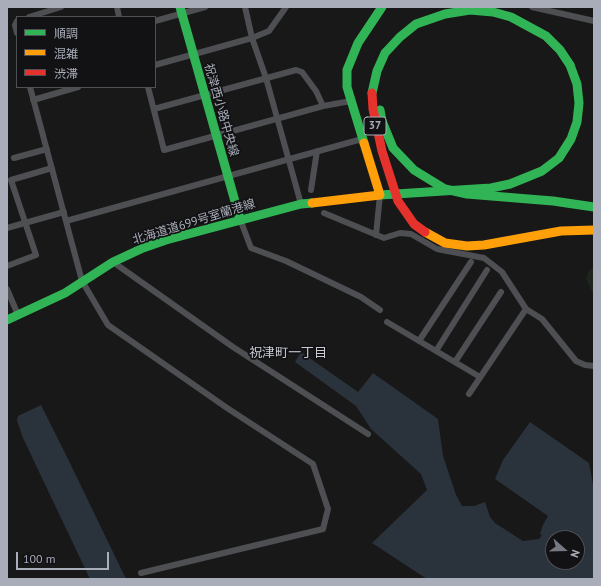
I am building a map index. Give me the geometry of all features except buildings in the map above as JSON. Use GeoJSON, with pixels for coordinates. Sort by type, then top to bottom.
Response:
{"type":"FeatureCollection","features":[{"type":"Feature","properties":{"kind":"main road"},"geometry":{"type":"LineString","coordinates":[[380,195],[347,87],[347,70],[351,57],[358,43],[382,7]]}},
{"type":"Feature","properties":{"kind":"main road","name":"祝津西小路中央線"},"geometry":{"type":"LineString","coordinates":[[180,10],[240,219]]}},
{"type":"Feature","properties":{"kind":"main road","name":"37"},"geometry":{"type":"LineString","coordinates":[[380,195],[491,188],[510,184],[542,171],[559,158],[571,139],[577,122],[579,103],[577,84],[567,68],[560,50],[546,36],[511,17],[480,11],[445,14],[416,24],[400,37],[385,53],[376,71],[372,91],[373,109],[382,151],[398,202],[414,224],[445,243],[467,246],[484,245],[561,231],[594,230]]}},
{"type":"Feature","properties":{"kind":"main road","name":"37"},"geometry":{"type":"LineString","coordinates":[[567,68],[546,44],[537,37],[513,25],[486,18],[466,17],[446,20],[414,34],[403,42],[385,67],[380,90],[379,106],[382,121],[393,148],[404,161],[422,176],[445,189],[467,194],[553,201],[594,207]]}},
{"type":"Feature","properties":{"kind":"main road","name":"北海道道699号室蘭港線"},"geometry":{"type":"LineString","coordinates":[[7,320],[44,304],[113,262],[161,242],[240,219],[301,204],[380,195]]}},
{"type":"Feature","properties":{"kind":"street"},"geometry":{"type":"LineString","coordinates":[[32,16],[62,7]]}},
{"type":"Feature","properties":{"kind":"street"},"geometry":{"type":"LineString","coordinates":[[156,21],[180,10],[205,7]]}},
{"type":"Feature","properties":{"kind":"street"},"geometry":{"type":"LineString","coordinates":[[245,7],[252,38],[266,78],[290,159],[301,204]]}},
{"type":"Feature","properties":{"kind":"street"},"geometry":{"type":"LineString","coordinates":[[156,65],[252,38],[269,31],[286,7]]}},
{"type":"Feature","properties":{"kind":"street"},"geometry":{"type":"LineString","coordinates":[[532,7],[594,21]]}},
{"type":"Feature","properties":{"kind":"street"},"geometry":{"type":"LineString","coordinates":[[154,109],[296,70],[302,72],[316,91],[323,106]]}},
{"type":"Feature","properties":{"kind":"street"},"geometry":{"type":"LineString","coordinates":[[30,88],[82,281],[108,325],[227,408],[313,464],[328,509],[323,529],[141,573]]}},
{"type":"Feature","properties":{"kind":"street"},"geometry":{"type":"LineString","coordinates":[[33,100],[75,88]]}},
{"type":"Feature","properties":{"kind":"street"},"geometry":{"type":"LineString","coordinates":[[148,88],[164,150],[323,106],[351,100]]}},
{"type":"Feature","properties":{"kind":"street"},"geometry":{"type":"LineString","coordinates":[[66,221],[362,139]]}},
{"type":"Feature","properties":{"kind":"street"},"geometry":{"type":"LineString","coordinates":[[14,158],[47,149]]}},
{"type":"Feature","properties":{"kind":"street"},"geometry":{"type":"LineString","coordinates":[[311,190],[317,152]]}},
{"type":"Feature","properties":{"kind":"street"},"geometry":{"type":"LineString","coordinates":[[7,266],[36,255],[25,222],[9,183],[11,180],[52,168]]}},
{"type":"Feature","properties":{"kind":"street"},"geometry":{"type":"LineString","coordinates":[[376,234],[380,195]]}},
{"type":"Feature","properties":{"kind":"street"},"geometry":{"type":"LineString","coordinates":[[7,228],[64,212]]}},
{"type":"Feature","properties":{"kind":"street"},"geometry":{"type":"LineString","coordinates":[[324,214],[384,238],[400,233],[411,234],[437,248],[487,260],[502,272],[526,309],[542,319],[576,361],[585,365],[594,366]]}},
{"type":"Feature","properties":{"kind":"street"},"geometry":{"type":"LineString","coordinates":[[240,219],[251,248],[286,261],[354,294],[380,310]]}},
{"type":"Feature","properties":{"kind":"street"},"geometry":{"type":"LineString","coordinates":[[113,262],[233,347],[368,434]]}},
{"type":"Feature","properties":{"kind":"street"},"geometry":{"type":"LineString","coordinates":[[419,341],[471,262]]}},
{"type":"Feature","properties":{"kind":"street"},"geometry":{"type":"LineString","coordinates":[[436,351],[487,270]]}},
{"type":"Feature","properties":{"kind":"street"},"geometry":{"type":"LineString","coordinates":[[7,289],[18,315]]}},
{"type":"Feature","properties":{"kind":"street"},"geometry":{"type":"LineString","coordinates":[[455,362],[501,292]]}},
{"type":"Feature","properties":{"kind":"street"},"geometry":{"type":"LineString","coordinates":[[468,394],[526,309]]}},
{"type":"Feature","properties":{"kind":"street"},"geometry":{"type":"LineString","coordinates":[[387,322],[480,377]]}},
{"type":"Feature","properties":{"kind":"shaded area"},"geometry":{"type":"Polygon","coordinates":[[[591,269],[594,269],[594,296],[586,279],[588,272],[591,269]]]}},
{"type":"Feature","properties":{"kind":"shaded area"},"geometry":{"type":"Polygon","coordinates":[[[301,352],[358,392],[373,373],[438,419],[443,456],[456,495],[462,506],[474,506],[485,502],[490,517],[495,523],[523,541],[539,539],[542,535],[540,534],[543,525],[548,516],[495,479],[503,460],[530,422],[589,463],[594,490],[594,579],[427,579],[372,543],[427,490],[421,474],[371,429],[356,406],[295,362],[301,352]]]}},
{"type":"Feature","properties":{"kind":"shaded area"},"geometry":{"type":"Polygon","coordinates":[[[41,405],[126,579],[90,579],[23,438],[17,420],[18,416],[41,405]]]}},
{"type":"Feature","properties":{"kind":"traffic: fast"},"geometry":{"type":"LineString","coordinates":[[180,7],[240,219]]}},
{"type":"Feature","properties":{"kind":"traffic: fast"},"geometry":{"type":"LineString","coordinates":[[364,143],[347,87],[347,70],[358,43],[382,7]]}},
{"type":"Feature","properties":{"kind":"traffic: fast"},"geometry":{"type":"LineString","coordinates":[[372,93],[377,71],[385,53],[400,37],[416,24],[445,14],[470,10],[493,12],[511,17],[546,36],[560,50],[570,65]]}},
{"type":"Feature","properties":{"kind":"traffic: fast"},"geometry":{"type":"LineString","coordinates":[[380,195],[491,188],[510,184],[542,171],[559,158],[571,139],[577,122],[579,103],[577,84],[570,65]]}},
{"type":"Feature","properties":{"kind":"traffic: fast"},"geometry":{"type":"LineString","coordinates":[[380,110],[382,121],[393,148],[414,170],[445,189],[467,194],[553,201],[594,207]]}},
{"type":"Feature","properties":{"kind":"traffic: fast"},"geometry":{"type":"LineString","coordinates":[[7,320],[65,293],[113,262],[143,248],[166,240],[301,204],[312,203]]}},
{"type":"Feature","properties":{"kind":"traffic: slow"},"geometry":{"type":"LineString","coordinates":[[312,203],[380,195],[364,143]]}},
{"type":"Feature","properties":{"kind":"traffic: slow"},"geometry":{"type":"LineString","coordinates":[[425,232],[445,243],[467,246],[484,245],[561,231],[594,230]]}},
{"type":"Feature","properties":{"kind":"traffic: jam"},"geometry":{"type":"LineString","coordinates":[[372,93],[373,109],[382,151],[398,201],[414,224],[425,232]]}},
{"type":"Feature","properties":{"kind":"district","name":"祝津町一丁目"},"geometry":{"type":"Point","coordinates":[288,353]}}]}
